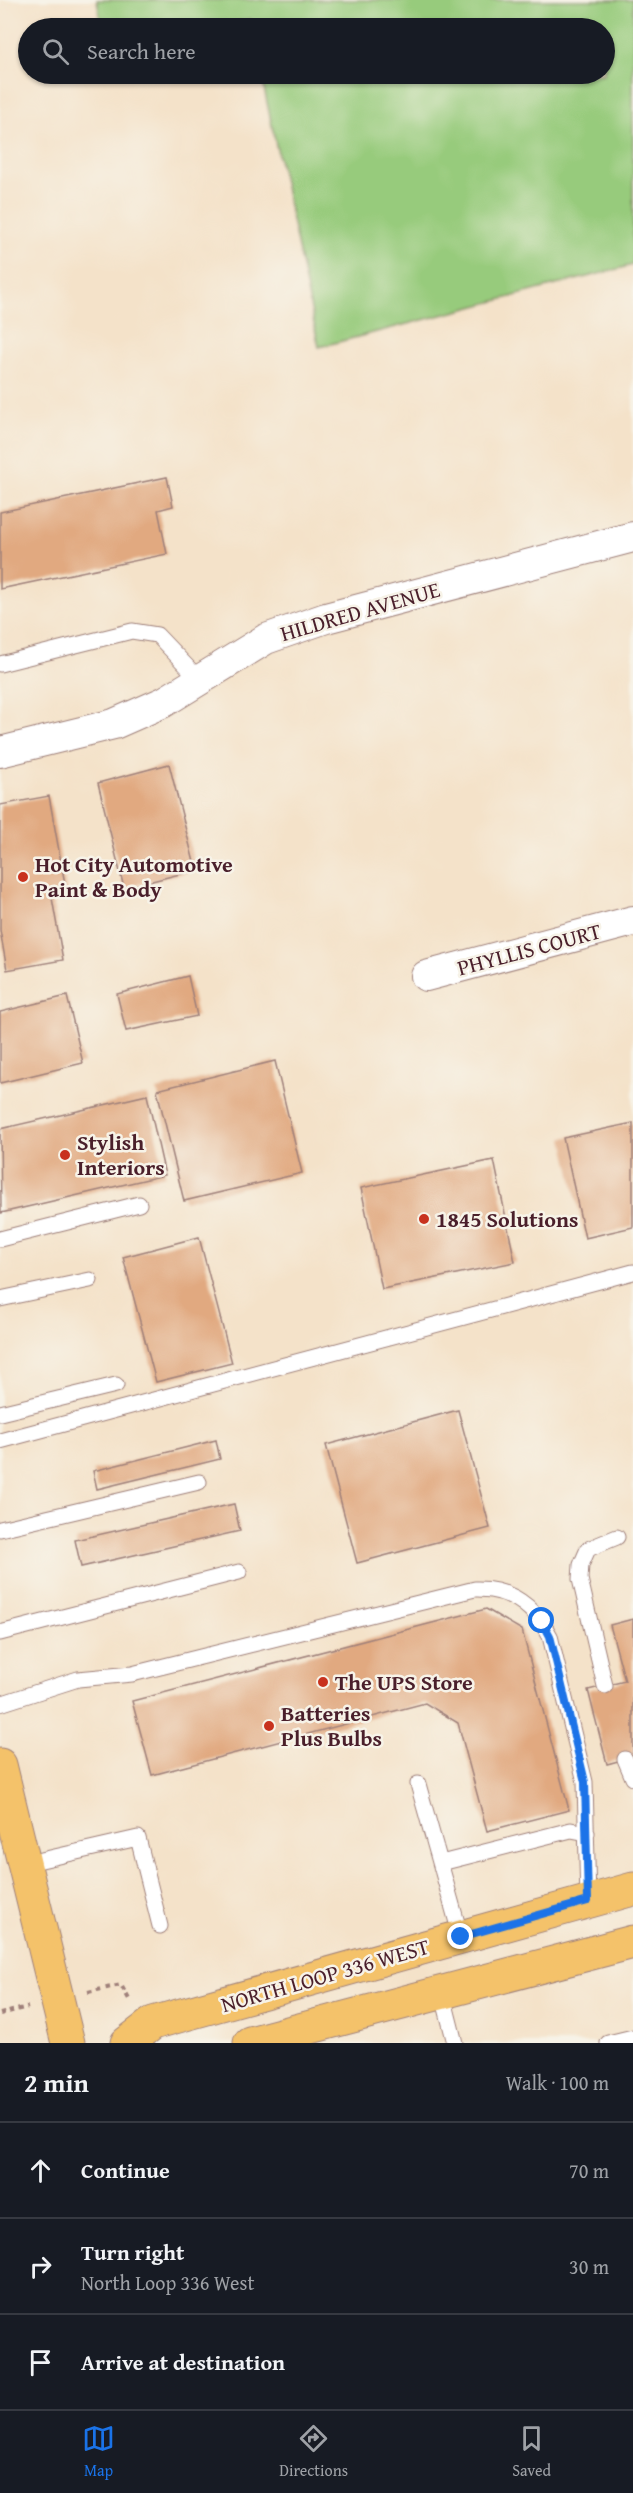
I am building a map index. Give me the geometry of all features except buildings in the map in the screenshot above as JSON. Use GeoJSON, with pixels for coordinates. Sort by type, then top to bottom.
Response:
{"type":"FeatureCollection","features":[{"type":"Feature","properties":{"kind":"main road"},"geometry":{"type":"LineString","coordinates":[[0,1765],[5,1805],[24,1864],[68,2043]]}},
{"type":"Feature","properties":{"kind":"main road","name":"NORTH LOOP 336 WEST"},"geometry":{"type":"LineString","coordinates":[[128,2043],[153,2023],[633,1889]]}},
{"type":"Feature","properties":{"kind":"main road","name":"NORTH LOOP 336 WEST"},"geometry":{"type":"LineString","coordinates":[[249,2043],[629,1941]]}},
{"type":"Feature","properties":{"kind":"street","name":"HILDRED AVENUE"},"geometry":{"type":"LineString","coordinates":[[0,752],[114,724],[164,702],[266,639],[326,618],[633,537]]}},
{"type":"Feature","properties":{"kind":"street","name":"PHYLLIS COURT"},"geometry":{"type":"LineString","coordinates":[[426,976],[633,921]]}},
{"type":"Feature","properties":{"kind":"lane"},"geometry":{"type":"LineString","coordinates":[[0,664],[132,631],[157,635],[200,680]]}},
{"type":"Feature","properties":{"kind":"lane"},"geometry":{"type":"LineString","coordinates":[[0,1239],[139,1204]]}},
{"type":"Feature","properties":{"kind":"lane"},"geometry":{"type":"LineString","coordinates":[[0,1441],[633,1272]]}},
{"type":"Feature","properties":{"kind":"lane"},"geometry":{"type":"LineString","coordinates":[[0,1299],[90,1280]]}},
{"type":"Feature","properties":{"kind":"lane"},"geometry":{"type":"LineString","coordinates":[[0,1413],[116,1385]]}},
{"type":"Feature","properties":{"kind":"lane"},"geometry":{"type":"LineString","coordinates":[[0,1529],[199,1482]]}},
{"type":"Feature","properties":{"kind":"lane"},"geometry":{"type":"LineString","coordinates":[[605,1686],[580,1579],[581,1565],[588,1549],[617,1537]]}},
{"type":"Feature","properties":{"kind":"lane"},"geometry":{"type":"LineString","coordinates":[[0,1632],[239,1572]]}},
{"type":"Feature","properties":{"kind":"lane"},"geometry":{"type":"LineString","coordinates":[[0,1704],[78,1679],[132,1674],[475,1589],[499,1590],[512,1595],[530,1607],[542,1621],[550,1636],[585,1782],[588,1901]]}},
{"type":"Feature","properties":{"kind":"lane"},"geometry":{"type":"LineString","coordinates":[[625,1759],[633,1778]]}},
{"type":"Feature","properties":{"kind":"lane"},"geometry":{"type":"LineString","coordinates":[[418,1784],[461,1937]]}},
{"type":"Feature","properties":{"kind":"lane"},"geometry":{"type":"LineString","coordinates":[[441,1863],[571,1830],[587,1833]]}},
{"type":"Feature","properties":{"kind":"lane"},"geometry":{"type":"LineString","coordinates":[[24,1864],[138,1838],[160,1926]]}},
{"type":"Feature","properties":{"kind":"lane"},"geometry":{"type":"LineString","coordinates":[[442,1992],[455,2043]]}},
{"type":"Feature","properties":{"kind":"lane"},"geometry":{"type":"LineString","coordinates":[[608,2043],[633,2037]]}},
{"type":"Feature","properties":{"kind":"green space"},"geometry":{"type":"Polygon","coordinates":[[[97,0],[633,0],[633,265],[319,347],[263,84],[615,84],[615,18],[100,18],[97,0]]]}},
{"type":"Feature","properties":{"kind":"place","name":"Hot City Automotive Paint & Body"},"geometry":{"type":"Point","coordinates":[23,877]}},
{"type":"Feature","properties":{"kind":"place","name":"Stylish Interiors"},"geometry":{"type":"Point","coordinates":[65,1155]}},
{"type":"Feature","properties":{"kind":"place","name":"1845 Solutions"},"geometry":{"type":"Point","coordinates":[424,1219]}},
{"type":"Feature","properties":{"kind":"place","name":"The UPS Store"},"geometry":{"type":"Point","coordinates":[323,1682]}},
{"type":"Feature","properties":{"kind":"place","name":"Batteries Plus Bulbs"},"geometry":{"type":"Point","coordinates":[269,1726]}},
{"type":"Feature","properties":{"kind":"route"},"geometry":{"type":"LineString","coordinates":[[461,1937],[588,1901],[585,1782],[550,1636],[542,1621]]}}]}
